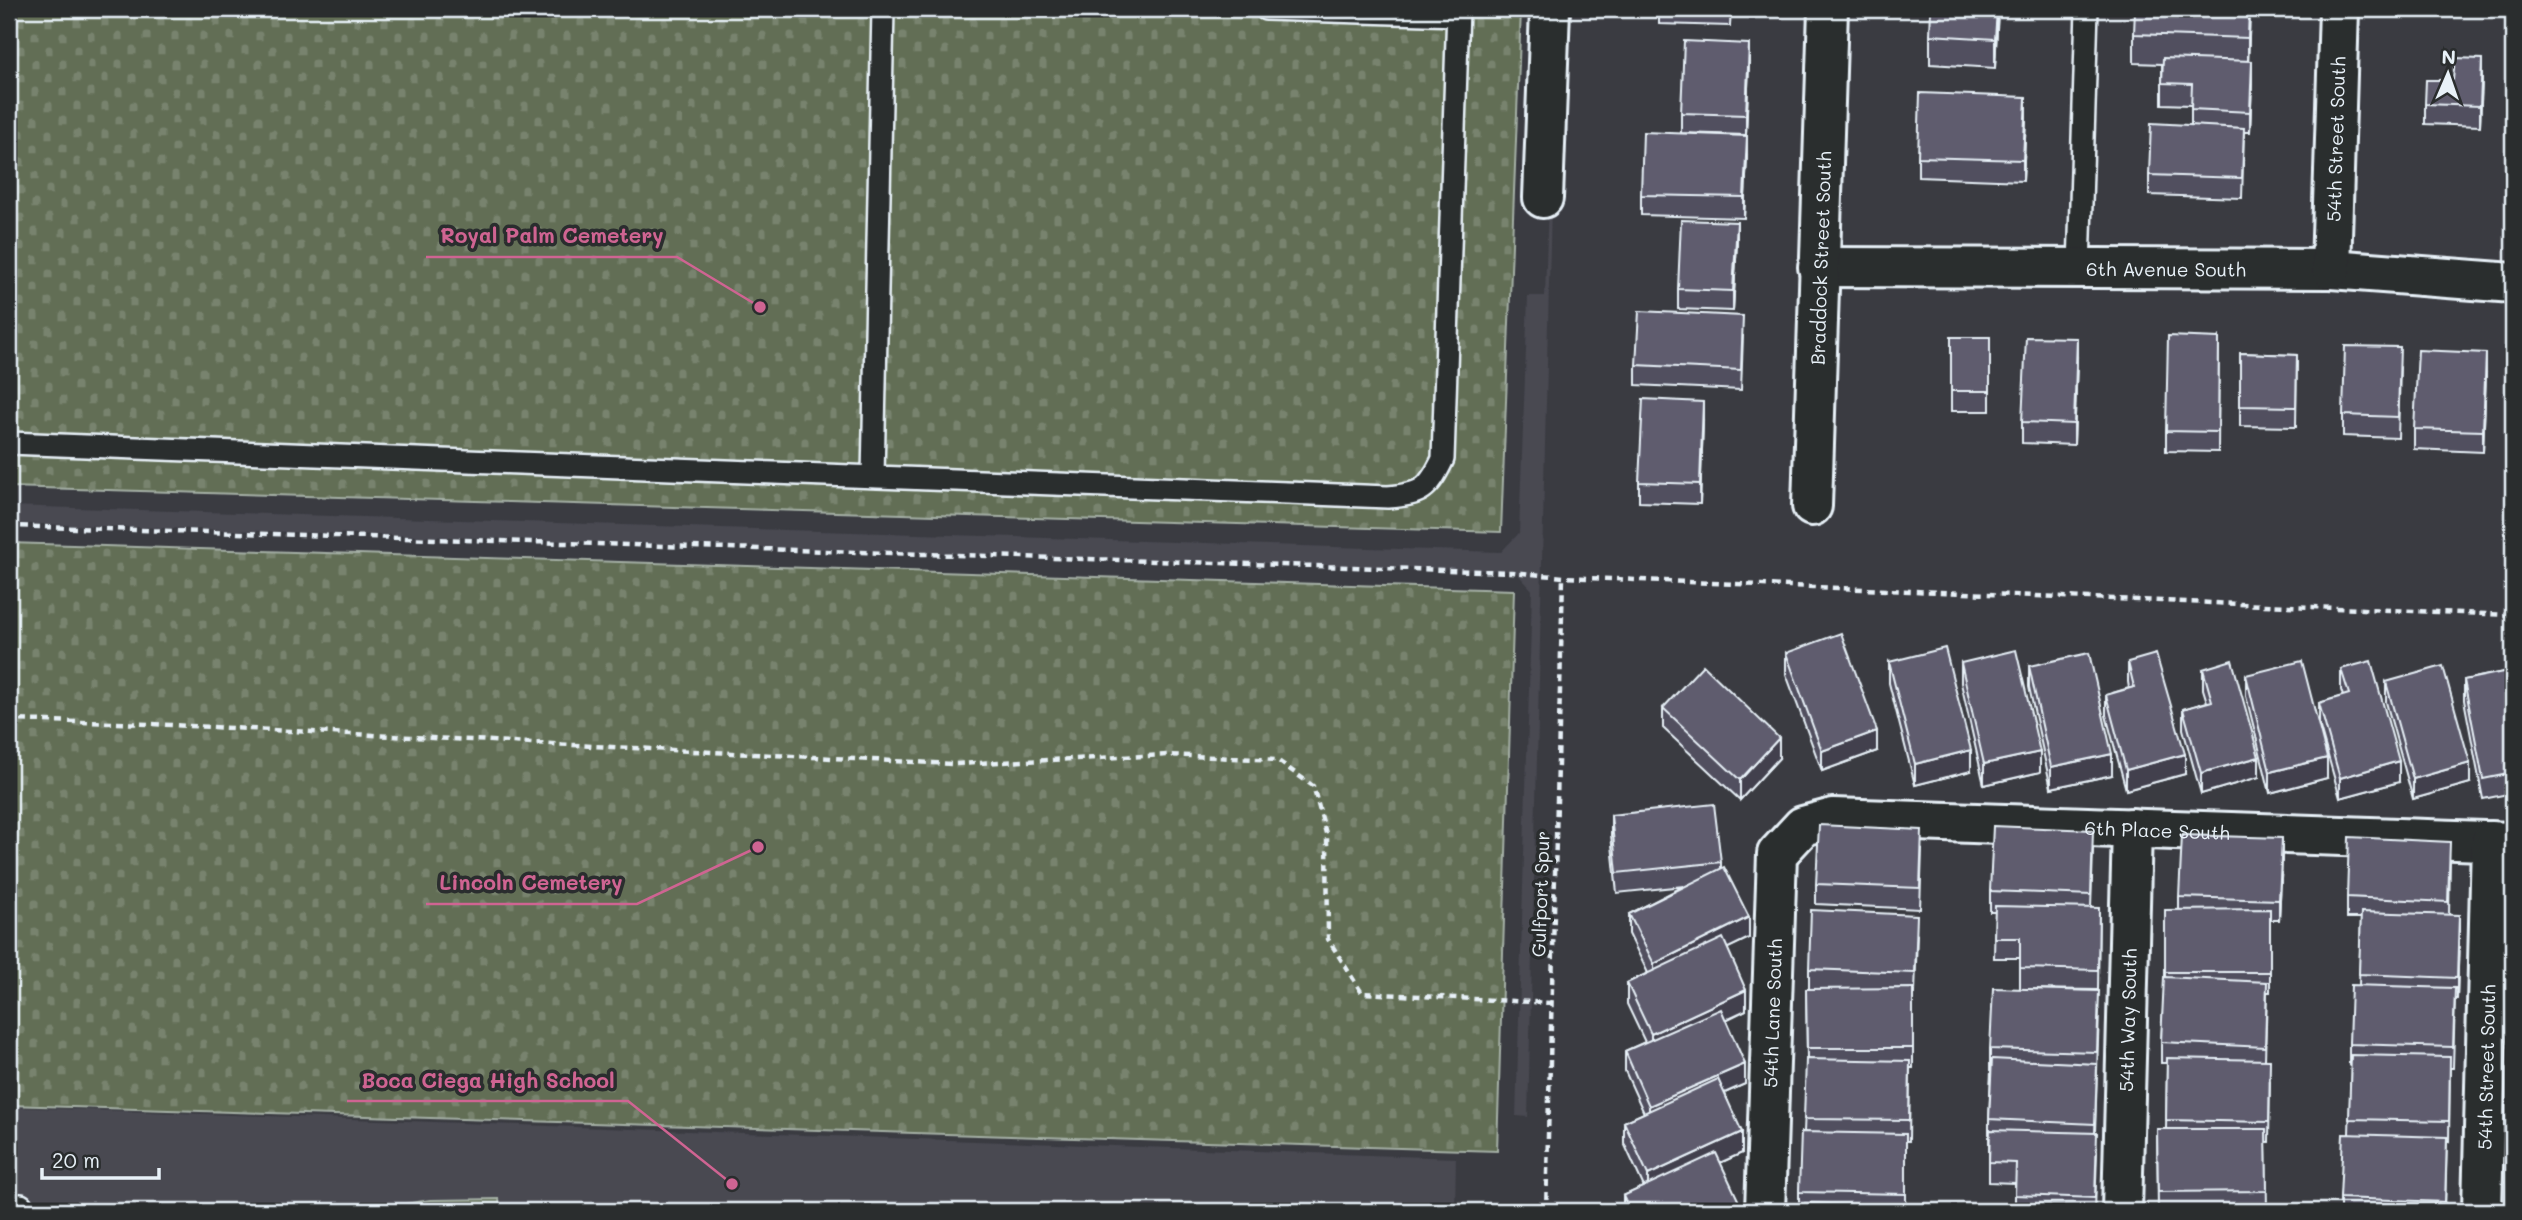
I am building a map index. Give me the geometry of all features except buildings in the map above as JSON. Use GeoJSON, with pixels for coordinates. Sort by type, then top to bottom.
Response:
{"type":"FeatureCollection","features":[{"type":"Feature","properties":{"kind":"street"},"geometry":{"type":"LineString","coordinates":[[1543,198],[1550,9]]}},
{"type":"Feature","properties":{"kind":"street","name":"Braddock Street South"},"geometry":{"type":"LineString","coordinates":[[1812,506],[1828,9]]}},
{"type":"Feature","properties":{"kind":"street","name":"54th Street South"},"geometry":{"type":"LineString","coordinates":[[2331,269],[2339,9]]}},
{"type":"Feature","properties":{"kind":"street","name":"6th Avenue South"},"geometry":{"type":"LineString","coordinates":[[1818,267],[2331,269],[2513,283]]}},
{"type":"Feature","properties":{"kind":"street","name":"6th Place South"},"geometry":{"type":"LineString","coordinates":[[1803,826],[1833,818],[2502,841]]}},
{"type":"Feature","properties":{"kind":"street","name":"54th Lane South"},"geometry":{"type":"LineString","coordinates":[[1765,1211],[1777,854],[1803,826]]}},
{"type":"Feature","properties":{"kind":"street","name":"54th Way South"},"geometry":{"type":"LineString","coordinates":[[2122,1211],[2132,828]]}},
{"type":"Feature","properties":{"kind":"street","name":"54th Street South"},"geometry":{"type":"LineString","coordinates":[[2492,1202],[2502,841]]}},
{"type":"Feature","properties":{"kind":"lane"},"geometry":{"type":"LineString","coordinates":[[873,476],[883,9]]}},
{"type":"Feature","properties":{"kind":"lane"},"geometry":{"type":"LineString","coordinates":[[9,443],[1388,497],[1415,495],[1434,477],[1443,459],[1458,12],[1266,9]]}},
{"type":"Feature","properties":{"kind":"lane"},"geometry":{"type":"LineString","coordinates":[[2079,268],[2087,9]]}},
{"type":"Feature","properties":{"kind":"lane"},"geometry":{"type":"LineString","coordinates":[[9,1205],[21,1205],[21,1211]]}},
{"type":"Feature","properties":{"kind":"path"},"geometry":{"type":"LineString","coordinates":[[9,526],[1512,572],[1563,577],[2513,615]]}},
{"type":"Feature","properties":{"kind":"path","name":"Gulfport Spur"},"geometry":{"type":"LineString","coordinates":[[1545,1211],[1563,577]]}},
{"type":"Feature","properties":{"kind":"path"},"geometry":{"type":"LineString","coordinates":[[9,720],[151,724],[953,764],[1169,755],[1277,760],[1313,786],[1327,837],[1328,939],[1362,993],[1551,1003]]}},
{"type":"Feature","properties":{"kind":"shaded area"},"geometry":{"type":"Polygon","coordinates":[[[1554,9],[1528,1117],[1516,1116],[1532,590],[1515,571],[9,523],[9,506],[1501,552],[1519,533],[1528,296],[1545,296],[1554,9]]]}},
{"type":"Feature","properties":{"kind":"shaded area"},"geometry":{"type":"Polygon","coordinates":[[[9,1107],[1456,1158],[1455,1211],[9,1211],[9,1107]]]}},
{"type":"Feature","properties":{"kind":"green space"},"geometry":{"type":"Polygon","coordinates":[[[9,9],[1521,9],[1501,532],[9,487],[9,9]]]}},
{"type":"Feature","properties":{"kind":"green space"},"geometry":{"type":"Polygon","coordinates":[[[9,543],[1514,590],[1497,1151],[9,1105],[9,543]]]}},
{"type":"Feature","properties":{"kind":"green space"},"geometry":{"type":"Polygon","coordinates":[[[499,1199],[501,1211],[362,1211],[430,1200],[499,1199]]]}},
{"type":"Feature","properties":{"kind":"place","name":"Royal Palm Cemetery"},"geometry":{"type":"Point","coordinates":[760,307]}},
{"type":"Feature","properties":{"kind":"place","name":"Lincoln Cemetery"},"geometry":{"type":"Point","coordinates":[758,847]}},
{"type":"Feature","properties":{"kind":"place","name":"Boca Ciega High School"},"geometry":{"type":"Point","coordinates":[732,1184]}}]}
